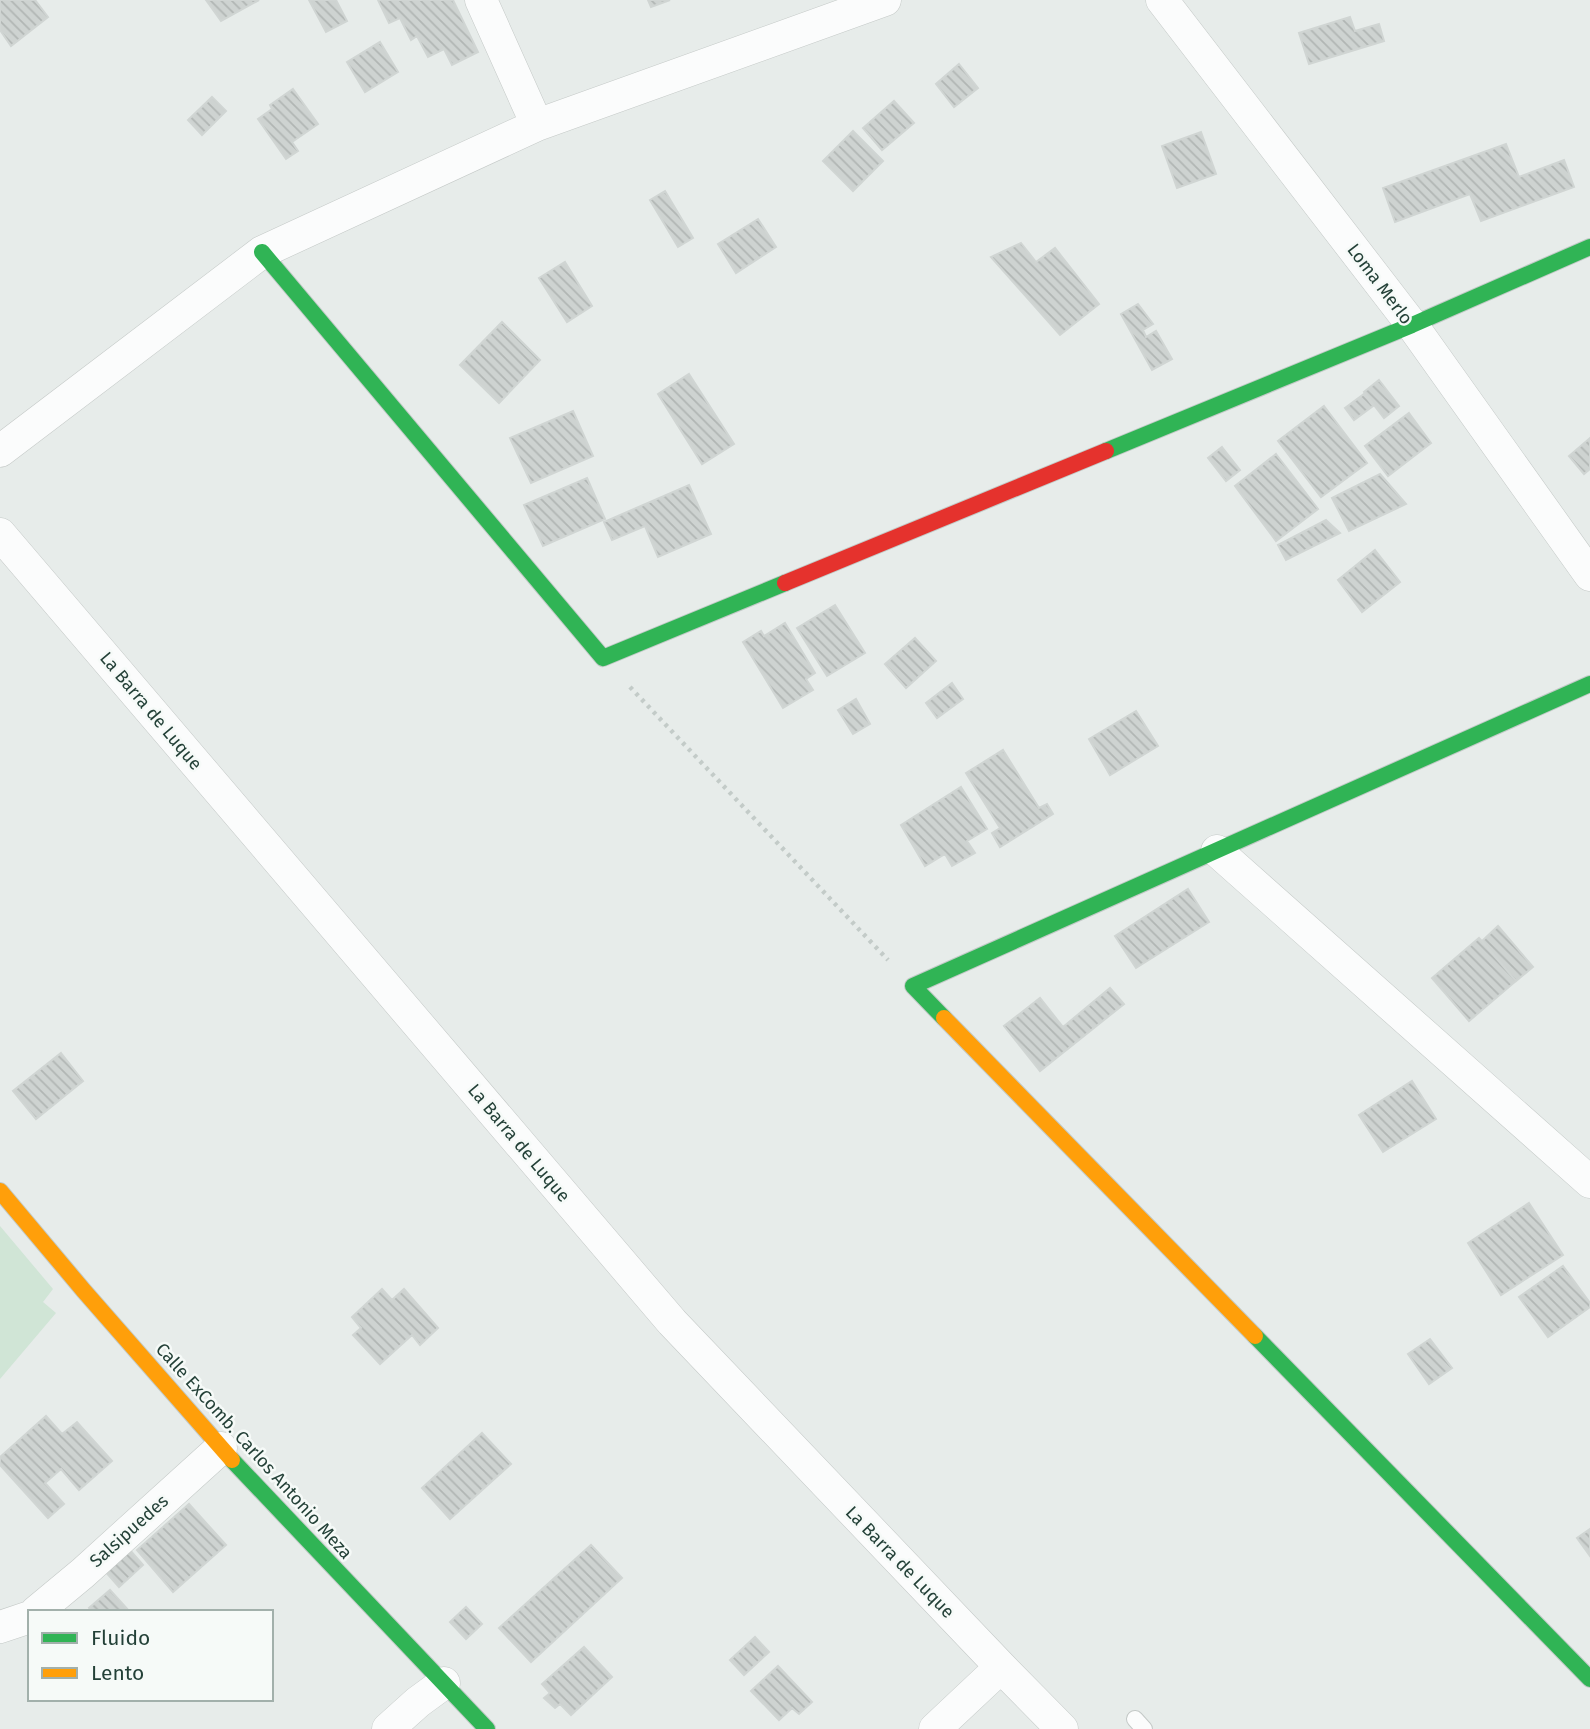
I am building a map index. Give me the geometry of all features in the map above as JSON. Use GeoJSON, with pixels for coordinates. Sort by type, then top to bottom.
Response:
{"type":"FeatureCollection","features":[{"type":"Feature","properties":{"kind":"street"},"geometry":{"type":"LineString","coordinates":[[481,0],[537,125]]}},
{"type":"Feature","properties":{"kind":"street"},"geometry":{"type":"LineString","coordinates":[[0,451],[262,252],[537,125],[885,0]]}},
{"type":"Feature","properties":{"kind":"street","name":"Loma Merlo"},"geometry":{"type":"LineString","coordinates":[[1162,0],[1412,325],[1590,575]]}},
{"type":"Feature","properties":{"kind":"street"},"geometry":{"type":"LineString","coordinates":[[262,252],[603,658],[1412,325],[1590,247]]}},
{"type":"Feature","properties":{"kind":"street","name":"La Barra de Luque"},"geometry":{"type":"LineString","coordinates":[[0,534],[672,1322],[1062,1729]]}},
{"type":"Feature","properties":{"kind":"street"},"geometry":{"type":"LineString","coordinates":[[1589,1677],[913,986],[1590,684]]}},
{"type":"Feature","properties":{"kind":"street"},"geometry":{"type":"LineString","coordinates":[[1217,850],[1590,1182]]}},
{"type":"Feature","properties":{"kind":"street","name":"Calle ExComb. Carlos Antonio Meza"},"geometry":{"type":"LineString","coordinates":[[0,1191],[221,1448],[487,1729]]}},
{"type":"Feature","properties":{"kind":"street","name":"Salsipuedes"},"geometry":{"type":"LineString","coordinates":[[38,1610],[221,1448]]}},
{"type":"Feature","properties":{"kind":"street"},"geometry":{"type":"LineString","coordinates":[[0,1627],[28,1618]]}},
{"type":"Feature","properties":{"kind":"street"},"geometry":{"type":"LineString","coordinates":[[935,1729],[1000,1667]]}},
{"type":"Feature","properties":{"kind":"street"},"geometry":{"type":"LineString","coordinates":[[388,1729],[444,1683]]}},
{"type":"Feature","properties":{"kind":"path"},"geometry":{"type":"LineString","coordinates":[[603,658],[913,986]]}},
{"type":"Feature","properties":{"kind":"green space"},"geometry":{"type":"Polygon","coordinates":[[[0,1226],[53,1289],[43,1302],[56,1313],[0,1379],[0,1226]]]}},
{"type":"Feature","properties":{"kind":"building"},"geometry":{"type":"Polygon","coordinates":[[[0,0],[35,0],[48,17],[11,46],[0,30],[0,0]]]}},
{"type":"Feature","properties":{"kind":"building"},"geometry":{"type":"Polygon","coordinates":[[[206,0],[259,0],[221,21],[206,0]]]}},
{"type":"Feature","properties":{"kind":"building"},"geometry":{"type":"Polygon","coordinates":[[[309,0],[336,0],[347,21],[326,32],[309,0]]]}},
{"type":"Feature","properties":{"kind":"building"},"geometry":{"type":"Polygon","coordinates":[[[378,0],[453,0],[478,52],[452,65],[444,49],[428,57],[417,36],[411,40],[400,18],[389,23],[378,0]]]}},
{"type":"Feature","properties":{"kind":"building"},"geometry":{"type":"Polygon","coordinates":[[[648,0],[670,0],[651,7],[648,0]]]}},
{"type":"Feature","properties":{"kind":"building"},"geometry":{"type":"Polygon","coordinates":[[[1350,17],[1355,31],[1379,24],[1384,41],[1309,64],[1299,33],[1350,17]]]}},
{"type":"Feature","properties":{"kind":"building"},"geometry":{"type":"Polygon","coordinates":[[[380,42],[398,72],[365,92],[347,62],[380,42]]]}},
{"type":"Feature","properties":{"kind":"building"},"geometry":{"type":"Polygon","coordinates":[[[959,64],[978,88],[954,107],[936,84],[959,64]]]}},
{"type":"Feature","properties":{"kind":"building"},"geometry":{"type":"Polygon","coordinates":[[[293,89],[318,124],[292,142],[298,151],[286,159],[258,119],[272,109],[270,105],[293,89]]]}},
{"type":"Feature","properties":{"kind":"building"},"geometry":{"type":"Polygon","coordinates":[[[212,97],[226,111],[202,135],[188,120],[212,97]]]}},
{"type":"Feature","properties":{"kind":"building"},"geometry":{"type":"Polygon","coordinates":[[[894,101],[914,123],[882,150],[863,128],[894,101]]]}},
{"type":"Feature","properties":{"kind":"building"},"geometry":{"type":"Polygon","coordinates":[[[853,131],[883,161],[853,191],[823,161],[853,131]]]}},
{"type":"Feature","properties":{"kind":"building"},"geometry":{"type":"Polygon","coordinates":[[[1201,132],[1216,174],[1177,188],[1162,146],[1201,132]]]}},
{"type":"Feature","properties":{"kind":"building"},"geometry":{"type":"Polygon","coordinates":[[[1506,144],[1519,177],[1564,160],[1574,187],[1481,221],[1470,194],[1395,222],[1383,188],[1506,144]]]}},
{"type":"Feature","properties":{"kind":"building"},"geometry":{"type":"Polygon","coordinates":[[[665,191],[693,238],[678,247],[650,200],[665,191]]]}},
{"type":"Feature","properties":{"kind":"building"},"geometry":{"type":"Polygon","coordinates":[[[758,219],[776,247],[736,273],[718,244],[758,219]]]}},
{"type":"Feature","properties":{"kind":"building"},"geometry":{"type":"Polygon","coordinates":[[[1021,243],[1036,262],[1055,248],[1099,304],[1060,335],[991,257],[1021,243]]]}},
{"type":"Feature","properties":{"kind":"building"},"geometry":{"type":"Polygon","coordinates":[[[565,262],[592,306],[567,322],[539,278],[565,262]]]}},
{"type":"Feature","properties":{"kind":"building"},"geometry":{"type":"Polygon","coordinates":[[[1138,304],[1153,324],[1143,330],[1146,337],[1156,331],[1172,359],[1152,370],[1121,314],[1138,304]]]}},
{"type":"Feature","properties":{"kind":"building"},"geometry":{"type":"Polygon","coordinates":[[[502,322],[540,360],[499,403],[460,365],[502,322]]]}},
{"type":"Feature","properties":{"kind":"building"},"geometry":{"type":"Polygon","coordinates":[[[689,374],[734,444],[702,464],[658,394],[689,374]]]}},
{"type":"Feature","properties":{"kind":"building"},"geometry":{"type":"Polygon","coordinates":[[[1379,380],[1399,406],[1384,418],[1364,392],[1379,380]]]}},
{"type":"Feature","properties":{"kind":"building"},"geometry":{"type":"Polygon","coordinates":[[[1364,394],[1373,406],[1354,420],[1345,408],[1364,394]]]}},
{"type":"Feature","properties":{"kind":"building"},"geometry":{"type":"Polygon","coordinates":[[[1324,406],[1367,463],[1321,497],[1278,441],[1324,406]]]}},
{"type":"Feature","properties":{"kind":"building"},"geometry":{"type":"Polygon","coordinates":[[[573,411],[593,456],[531,483],[510,438],[573,411]]]}},
{"type":"Feature","properties":{"kind":"building"},"geometry":{"type":"Polygon","coordinates":[[[1409,413],[1431,443],[1388,476],[1365,446],[1409,413]]]}},
{"type":"Feature","properties":{"kind":"building"},"geometry":{"type":"Polygon","coordinates":[[[1590,438],[1590,469],[1584,474],[1569,456],[1590,438]]]}},
{"type":"Feature","properties":{"kind":"building"},"geometry":{"type":"Polygon","coordinates":[[[1222,447],[1240,470],[1226,481],[1208,458],[1222,447]]]}},
{"type":"Feature","properties":{"kind":"building"},"geometry":{"type":"Polygon","coordinates":[[[1276,454],[1318,509],[1276,541],[1235,486],[1276,454]]]}},
{"type":"Feature","properties":{"kind":"building"},"geometry":{"type":"Polygon","coordinates":[[[1380,474],[1406,504],[1349,531],[1332,498],[1380,474]]]}},
{"type":"Feature","properties":{"kind":"building"},"geometry":{"type":"Polygon","coordinates":[[[587,478],[605,519],[543,546],[524,505],[587,478]]]}},
{"type":"Feature","properties":{"kind":"building"},"geometry":{"type":"Polygon","coordinates":[[[689,485],[711,534],[658,557],[645,526],[612,540],[604,522],[689,485]]]}},
{"type":"Feature","properties":{"kind":"building"},"geometry":{"type":"Polygon","coordinates":[[[1326,520],[1340,533],[1286,560],[1278,545],[1326,520]]]}},
{"type":"Feature","properties":{"kind":"building"},"geometry":{"type":"Polygon","coordinates":[[[1375,550],[1400,582],[1362,612],[1338,580],[1375,550]]]}},
{"type":"Feature","properties":{"kind":"building"},"geometry":{"type":"Polygon","coordinates":[[[835,605],[865,653],[827,676],[797,628],[835,605]]]}},
{"type":"Feature","properties":{"kind":"building"},"geometry":{"type":"Polygon","coordinates":[[[785,623],[815,673],[806,679],[813,690],[783,708],[743,642],[761,631],[764,636],[785,623]]]}},
{"type":"Feature","properties":{"kind":"building"},"geometry":{"type":"Polygon","coordinates":[[[915,638],[936,661],[906,688],[885,664],[915,638]]]}},
{"type":"Feature","properties":{"kind":"building"},"geometry":{"type":"Polygon","coordinates":[[[952,683],[963,699],[937,718],[926,703],[952,683]]]}},
{"type":"Feature","properties":{"kind":"building"},"geometry":{"type":"Polygon","coordinates":[[[856,699],[870,724],[853,734],[838,710],[856,699]]]}},
{"type":"Feature","properties":{"kind":"building"},"geometry":{"type":"Polygon","coordinates":[[[1136,711],[1158,746],[1110,775],[1089,739],[1136,711]]]}},
{"type":"Feature","properties":{"kind":"building"},"geometry":{"type":"Polygon","coordinates":[[[1003,750],[1039,808],[1047,804],[1053,814],[1000,847],[992,833],[1000,828],[966,773],[1003,750]]]}},
{"type":"Feature","properties":{"kind":"building"},"geometry":{"type":"Polygon","coordinates":[[[961,787],[987,829],[967,841],[975,853],[952,866],[945,854],[925,866],[901,825],[961,787]]]}},
{"type":"Feature","properties":{"kind":"building"},"geometry":{"type":"Polygon","coordinates":[[[1188,889],[1209,922],[1136,968],[1115,936],[1188,889]]]}},
{"type":"Feature","properties":{"kind":"building"},"geometry":{"type":"Polygon","coordinates":[[[1498,926],[1533,967],[1516,981],[1482,941],[1498,926]]]}},
{"type":"Feature","properties":{"kind":"building"},"geometry":{"type":"Polygon","coordinates":[[[1479,938],[1516,981],[1469,1021],[1432,978],[1479,938]]]}},
{"type":"Feature","properties":{"kind":"building"},"geometry":{"type":"Polygon","coordinates":[[[1110,988],[1124,1004],[1040,1071],[1004,1026],[1040,998],[1063,1027],[1110,988]]]}},
{"type":"Feature","properties":{"kind":"building"},"geometry":{"type":"Polygon","coordinates":[[[61,1053],[83,1081],[36,1119],[13,1091],[61,1053]]]}},
{"type":"Feature","properties":{"kind":"building"},"geometry":{"type":"Polygon","coordinates":[[[1412,1081],[1436,1119],[1383,1152],[1359,1115],[1412,1081]]]}},
{"type":"Feature","properties":{"kind":"building"},"geometry":{"type":"Polygon","coordinates":[[[1529,1203],[1563,1255],[1501,1295],[1468,1243],[1529,1203]]]}},
{"type":"Feature","properties":{"kind":"building"},"geometry":{"type":"Polygon","coordinates":[[[1563,1266],[1590,1303],[1590,1307],[1548,1337],[1519,1297],[1563,1266]]]}},
{"type":"Feature","properties":{"kind":"building"},"geometry":{"type":"Polygon","coordinates":[[[382,1289],[392,1300],[404,1289],[438,1328],[420,1345],[412,1335],[380,1364],[353,1335],[361,1328],[352,1317],[382,1289]]]}},
{"type":"Feature","properties":{"kind":"building"},"geometry":{"type":"Polygon","coordinates":[[[1430,1339],[1452,1368],[1429,1384],[1408,1354],[1430,1339]]]}},
{"type":"Feature","properties":{"kind":"building"},"geometry":{"type":"Polygon","coordinates":[[[46,1416],[62,1434],[77,1422],[112,1461],[79,1490],[61,1469],[45,1483],[64,1504],[48,1518],[0,1465],[0,1457],[46,1416]]]}},
{"type":"Feature","properties":{"kind":"building"},"geometry":{"type":"Polygon","coordinates":[[[482,1433],[511,1464],[450,1519],[422,1488],[482,1433]]]}},
{"type":"Feature","properties":{"kind":"building"},"geometry":{"type":"Polygon","coordinates":[[[189,1504],[226,1545],[173,1592],[137,1550],[189,1504]]]}},
{"type":"Feature","properties":{"kind":"building"},"geometry":{"type":"Polygon","coordinates":[[[1590,1529],[1590,1556],[1577,1538],[1590,1529]]]}},
{"type":"Feature","properties":{"kind":"building"},"geometry":{"type":"Polygon","coordinates":[[[122,1541],[143,1565],[119,1587],[97,1562],[122,1541]]]}},
{"type":"Feature","properties":{"kind":"building"},"geometry":{"type":"Polygon","coordinates":[[[591,1545],[622,1578],[531,1662],[499,1628],[591,1545]]]}},
{"type":"Feature","properties":{"kind":"building"},"geometry":{"type":"Polygon","coordinates":[[[110,1590],[128,1610],[90,1610],[89,1608],[110,1590]]]}},
{"type":"Feature","properties":{"kind":"building"},"geometry":{"type":"Polygon","coordinates":[[[466,1607],[482,1624],[466,1639],[450,1622],[466,1607]]]}},
{"type":"Feature","properties":{"kind":"building"},"geometry":{"type":"Polygon","coordinates":[[[755,1637],[769,1652],[744,1675],[730,1660],[755,1637]]]}},
{"type":"Feature","properties":{"kind":"building"},"geometry":{"type":"Polygon","coordinates":[[[584,1647],[612,1677],[571,1715],[560,1704],[555,1708],[544,1698],[550,1693],[542,1684],[584,1647]]]}},
{"type":"Feature","properties":{"kind":"building"},"geometry":{"type":"Polygon","coordinates":[[[778,1666],[812,1702],[799,1714],[792,1708],[779,1720],[751,1691],[778,1666]]]}},
{"type":"Feature","properties":{"kind":"traffic: fast"},"geometry":{"type":"LineString","coordinates":[[1106,451],[1412,325],[1590,247]]}},
{"type":"Feature","properties":{"kind":"traffic: fast"},"geometry":{"type":"LineString","coordinates":[[262,252],[603,658],[785,583]]}},
{"type":"Feature","properties":{"kind":"traffic: fast"},"geometry":{"type":"LineString","coordinates":[[944,1018],[913,986],[1590,684]]}},
{"type":"Feature","properties":{"kind":"traffic: fast"},"geometry":{"type":"LineString","coordinates":[[1255,1336],[1590,1679]]}},
{"type":"Feature","properties":{"kind":"traffic: fast"},"geometry":{"type":"LineString","coordinates":[[232,1460],[487,1729]]}},
{"type":"Feature","properties":{"kind":"traffic: slow"},"geometry":{"type":"LineString","coordinates":[[944,1018],[1255,1336]]}},
{"type":"Feature","properties":{"kind":"traffic: slow"},"geometry":{"type":"LineString","coordinates":[[0,1191],[232,1460]]}},
{"type":"Feature","properties":{"kind":"traffic: jam"},"geometry":{"type":"LineString","coordinates":[[785,583],[1106,451]]}}]}
